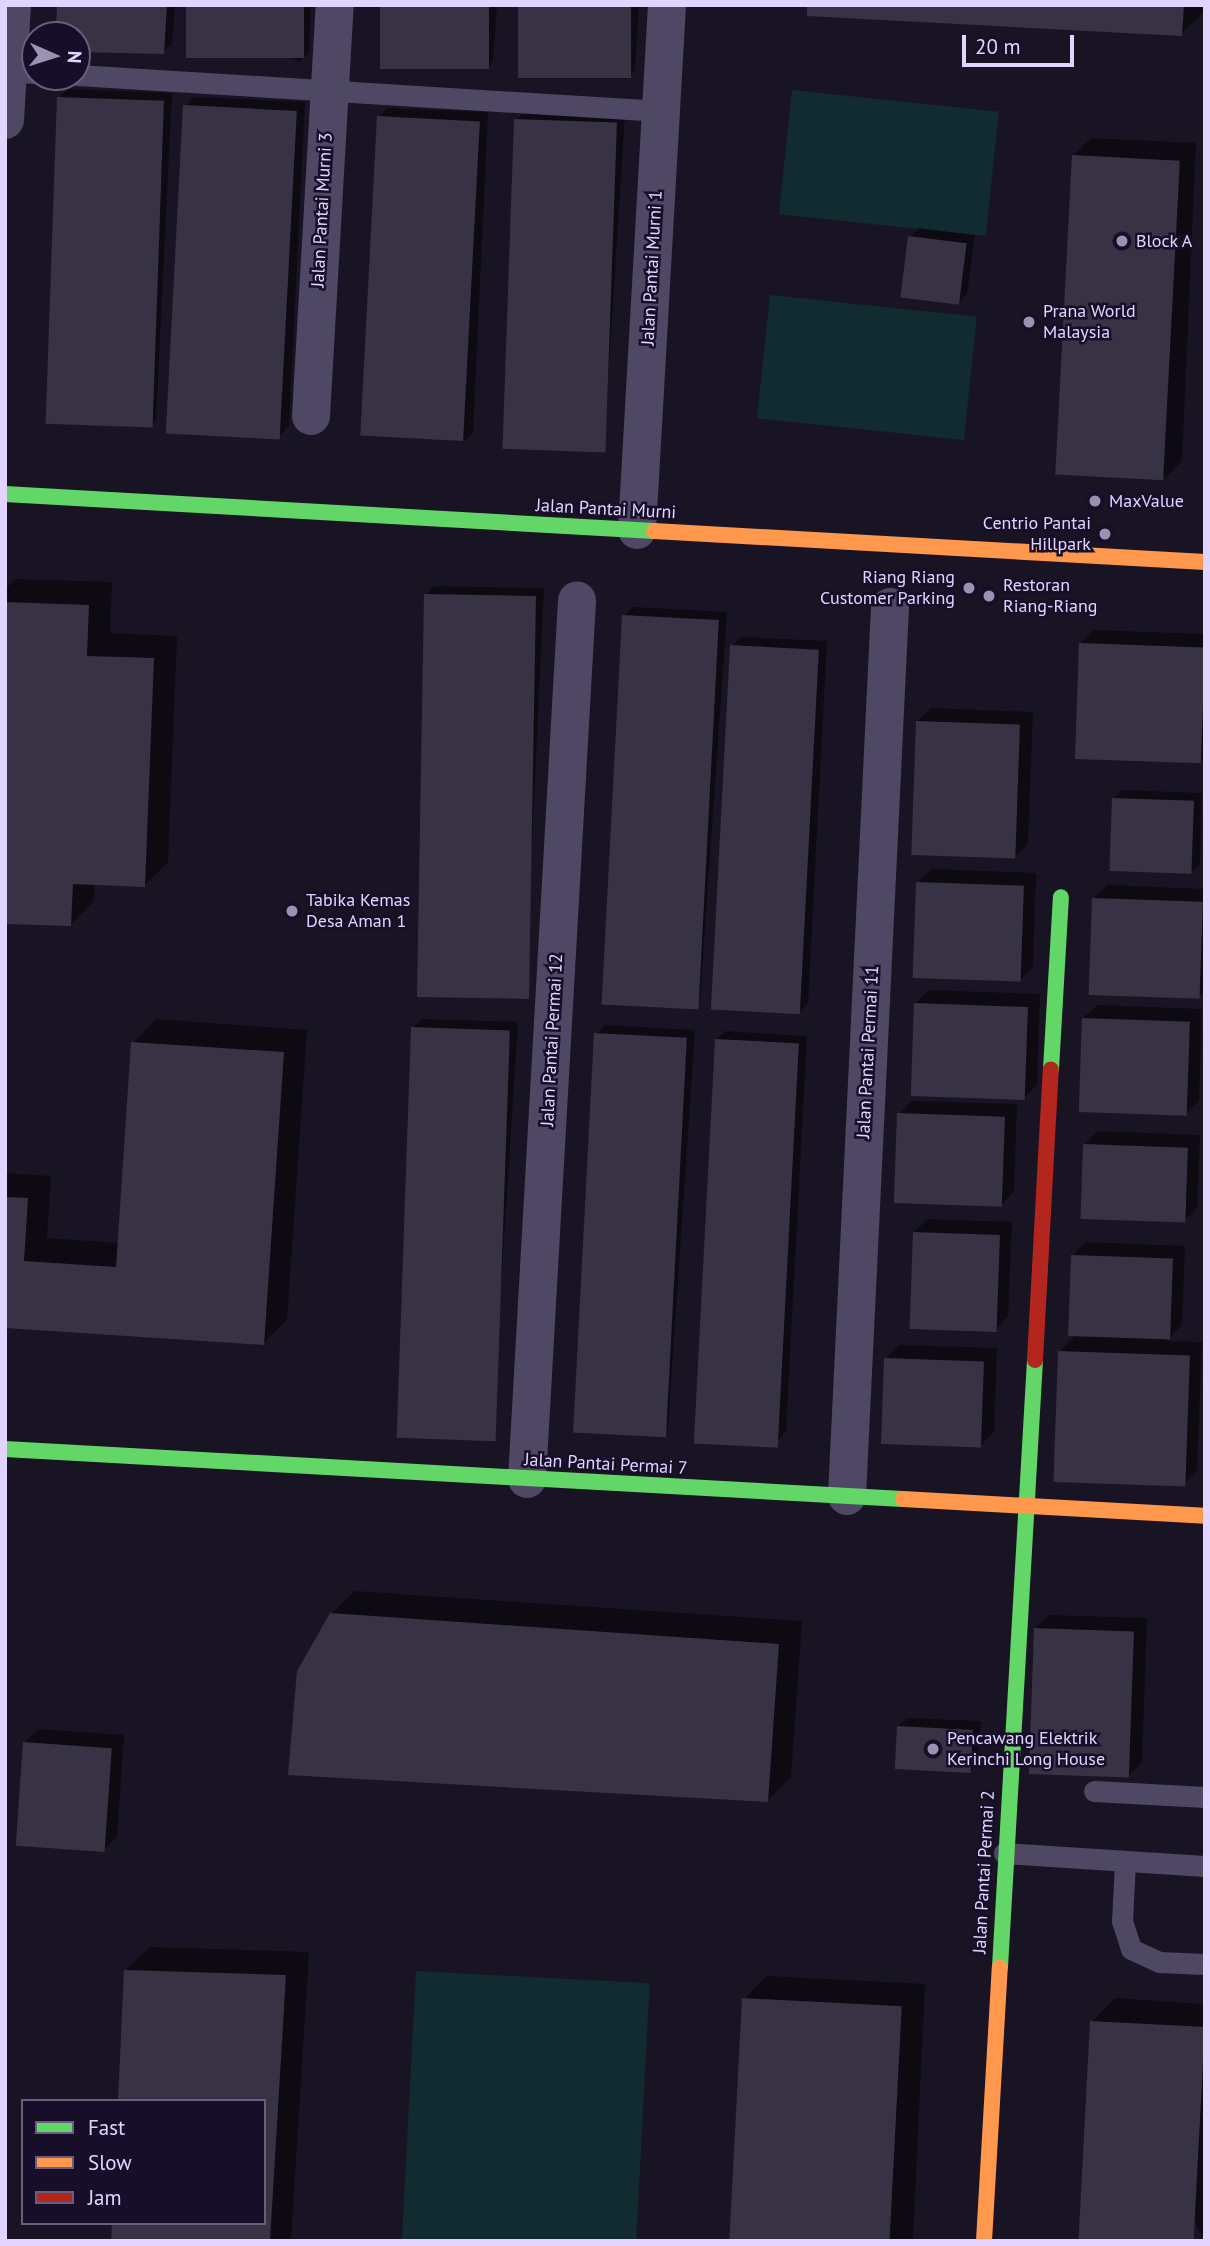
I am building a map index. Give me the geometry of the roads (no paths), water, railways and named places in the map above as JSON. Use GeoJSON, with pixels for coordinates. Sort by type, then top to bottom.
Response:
{"type":"FeatureCollection","features":[{"type":"Feature","properties":{"kind":"street"},"geometry":{"type":"LineString","coordinates":[[5,120],[16,71],[12,5]]}},
{"type":"Feature","properties":{"kind":"street","name":"Jalan Pantai Murni 3"},"geometry":{"type":"LineString","coordinates":[[311,416],[335,5]]}},
{"type":"Feature","properties":{"kind":"street","name":"Jalan Pantai Murni 1"},"geometry":{"type":"LineString","coordinates":[[637,530],[667,5]]}},
{"type":"Feature","properties":{"kind":"street","name":"Jalan Pantai Murni"},"geometry":{"type":"LineString","coordinates":[[5,494],[1205,562]]}},
{"type":"Feature","properties":{"kind":"street","name":"Jalan Pantai Permai 12"},"geometry":{"type":"LineString","coordinates":[[527,1479],[576,600]]}},
{"type":"Feature","properties":{"kind":"street","name":"Jalan Pantai Permai 11"},"geometry":{"type":"LineString","coordinates":[[847,1496],[890,607]]}},
{"type":"Feature","properties":{"kind":"street","name":"Jalan Pantai Permai 2"},"geometry":{"type":"LineString","coordinates":[[984,2241],[1022,1506],[1061,897]]}},
{"type":"Feature","properties":{"kind":"street","name":"Jalan Pantai Permai 7"},"geometry":{"type":"LineString","coordinates":[[5,1449],[1205,1516]]}},
{"type":"Feature","properties":{"kind":"lane"},"geometry":{"type":"LineString","coordinates":[[91,76],[661,111]]}},
{"type":"Feature","properties":{"kind":"lane"},"geometry":{"type":"LineString","coordinates":[[1094,1791],[1205,1797]]}},
{"type":"Feature","properties":{"kind":"lane"},"geometry":{"type":"LineString","coordinates":[[1004,1853],[1205,1866]]}},
{"type":"Feature","properties":{"kind":"lane"},"geometry":{"type":"LineString","coordinates":[[1125,1861],[1122,1920],[1131,1949],[1158,1962],[1205,1964]]}},
{"type":"Feature","properties":{"kind":"place","name":"Block A"},"geometry":{"type":"Point","coordinates":[1122,241]}},
{"type":"Feature","properties":{"kind":"place","name":"Prana World Malaysia"},"geometry":{"type":"Point","coordinates":[1029,322]}},
{"type":"Feature","properties":{"kind":"place","name":"MaxValue"},"geometry":{"type":"Point","coordinates":[1095,501]}},
{"type":"Feature","properties":{"kind":"place","name":"Centrio Pantai Hillpark"},"geometry":{"type":"Point","coordinates":[1105,534]}},
{"type":"Feature","properties":{"kind":"place","name":"Riang Riang Customer Parking"},"geometry":{"type":"Point","coordinates":[969,588]}},
{"type":"Feature","properties":{"kind":"place","name":"Restoran Riang-Riang"},"geometry":{"type":"Point","coordinates":[989,596]}},
{"type":"Feature","properties":{"kind":"place","name":"Tabika Kemas Desa Aman 1"},"geometry":{"type":"Point","coordinates":[292,911]}},
{"type":"Feature","properties":{"kind":"place","name":"Pencawang Elektrik Kerinchi Long House"},"geometry":{"type":"Point","coordinates":[933,1749]}}]}
